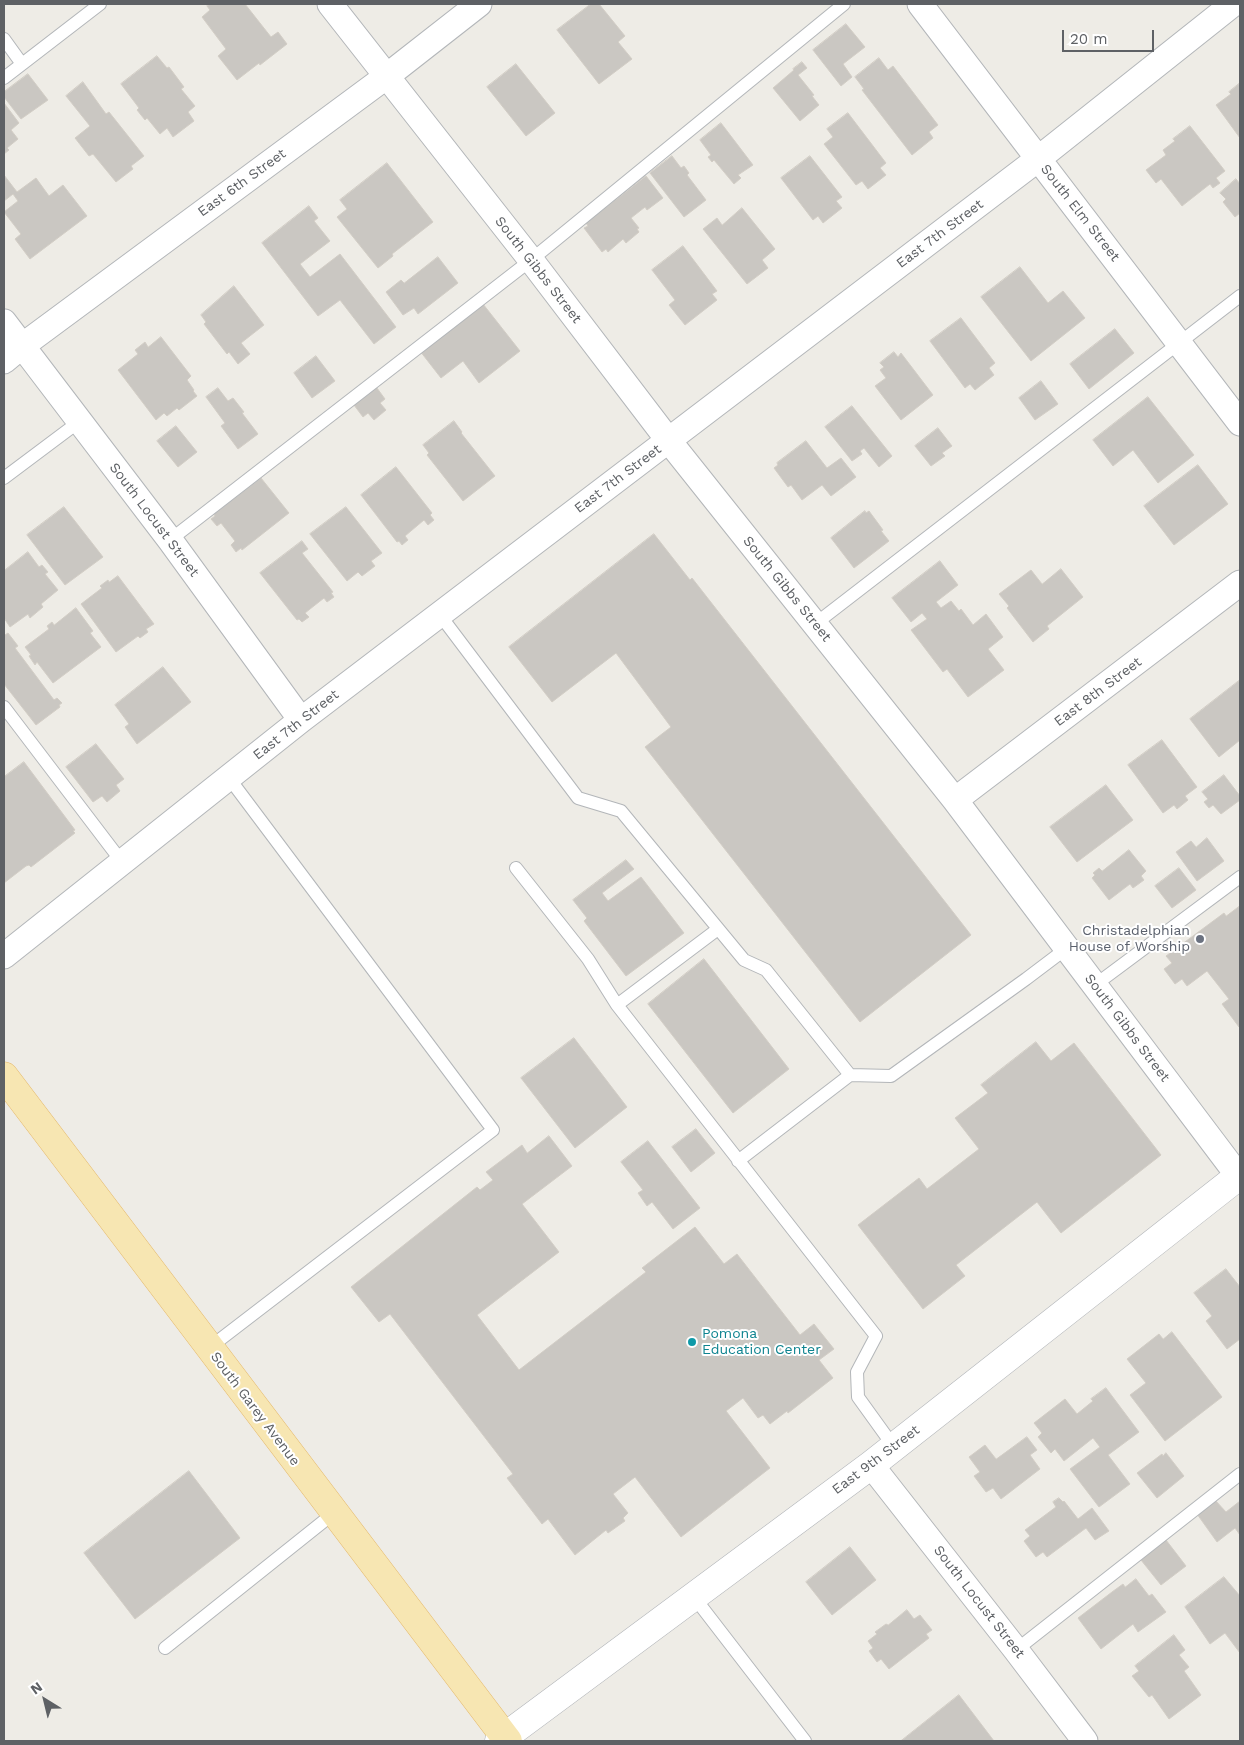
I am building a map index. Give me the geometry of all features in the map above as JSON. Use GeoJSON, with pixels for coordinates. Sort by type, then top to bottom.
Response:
{"type":"FeatureCollection","features":[{"type":"Feature","properties":{"kind":"main road","name":"South Garey Avenue"},"geometry":{"type":"LineString","coordinates":[[4,1076],[504,1740]]}},
{"type":"Feature","properties":{"kind":"street","name":"South Gibbs Street"},"geometry":{"type":"LineString","coordinates":[[330,4],[531,260],[669,441],[955,800],[1240,1176]]}},
{"type":"Feature","properties":{"kind":"street","name":"East 6th Street"},"geometry":{"type":"LineString","coordinates":[[13,354],[387,76],[479,4]]}},
{"type":"Feature","properties":{"kind":"street","name":"South Elm Street"},"geometry":{"type":"LineString","coordinates":[[920,4],[1240,423]]}},
{"type":"Feature","properties":{"kind":"street","name":"East 7th Street"},"geometry":{"type":"LineString","coordinates":[[4,956],[301,720],[1038,159],[1233,4]]}},
{"type":"Feature","properties":{"kind":"street","name":"South Locust Street"},"geometry":{"type":"LineString","coordinates":[[4,322],[13,354],[80,421],[170,540],[301,720]]}},
{"type":"Feature","properties":{"kind":"street","name":"East 8th Street"},"geometry":{"type":"LineString","coordinates":[[955,800],[1240,583]]}},
{"type":"Feature","properties":{"kind":"street","name":"East 9th Street"},"geometry":{"type":"LineString","coordinates":[[504,1740],[872,1465],[1240,1176]]}},
{"type":"Feature","properties":{"kind":"street","name":"South Locust Street"},"geometry":{"type":"LineString","coordinates":[[872,1465],[1085,1741]]}},
{"type":"Feature","properties":{"kind":"lane"},"geometry":{"type":"LineString","coordinates":[[4,78],[100,4]]}},
{"type":"Feature","properties":{"kind":"lane"},"geometry":{"type":"LineString","coordinates":[[170,540],[531,260],[844,4]]}},
{"type":"Feature","properties":{"kind":"lane"},"geometry":{"type":"LineString","coordinates":[[4,39],[22,64]]}},
{"type":"Feature","properties":{"kind":"lane"},"geometry":{"type":"LineString","coordinates":[[815,624],[1240,296]]}},
{"type":"Feature","properties":{"kind":"lane"},"geometry":{"type":"LineString","coordinates":[[4,478],[80,421]]}},
{"type":"Feature","properties":{"kind":"lane"},"geometry":{"type":"LineString","coordinates":[[440,615],[578,798],[621,811],[744,960],[766,970],[850,1075]]}},
{"type":"Feature","properties":{"kind":"lane"},"geometry":{"type":"LineString","coordinates":[[4,707],[122,862]]}},
{"type":"Feature","properties":{"kind":"lane"},"geometry":{"type":"LineString","coordinates":[[209,1348],[493,1130],[229,778]]}},
{"type":"Feature","properties":{"kind":"lane"},"geometry":{"type":"LineString","coordinates":[[516,868],[588,960],[617,1005],[876,1336],[857,1372],[858,1397],[894,1447]]}},
{"type":"Feature","properties":{"kind":"lane"},"geometry":{"type":"LineString","coordinates":[[1095,986],[1240,877]]}},
{"type":"Feature","properties":{"kind":"lane"},"geometry":{"type":"LineString","coordinates":[[617,1005],[718,929]]}},
{"type":"Feature","properties":{"kind":"lane"},"geometry":{"type":"LineString","coordinates":[[738,1161],[850,1075],[891,1076],[1067,948]]}},
{"type":"Feature","properties":{"kind":"lane"},"geometry":{"type":"LineString","coordinates":[[1016,1650],[1240,1474]]}},
{"type":"Feature","properties":{"kind":"lane"},"geometry":{"type":"LineString","coordinates":[[165,1648],[334,1513]]}},
{"type":"Feature","properties":{"kind":"lane"},"geometry":{"type":"LineString","coordinates":[[694,1597],[805,1741]]}},
{"type":"Feature","properties":{"kind":"building"},"geometry":{"type":"Polygon","coordinates":[[[210,4],[245,4],[271,37],[278,32],[287,44],[237,80],[218,56],[226,49],[202,17],[210,10],[207,6],[210,4]]]}},
{"type":"Feature","properties":{"kind":"building"},"geometry":{"type":"Polygon","coordinates":[[[591,4],[599,4],[625,36],[618,42],[632,59],[599,84],[557,30],[591,4]]]}},
{"type":"Feature","properties":{"kind":"building"},"geometry":{"type":"Polygon","coordinates":[[[846,24],[865,47],[843,64],[852,77],[841,86],[813,50],[846,24]]]}},
{"type":"Feature","properties":{"kind":"building"},"geometry":{"type":"Polygon","coordinates":[[[157,56],[167,68],[169,67],[184,87],[181,89],[195,106],[188,112],[194,121],[173,137],[167,128],[160,134],[147,118],[145,120],[137,110],[139,108],[121,84],[157,56]]]}},
{"type":"Feature","properties":{"kind":"building"},"geometry":{"type":"Polygon","coordinates":[[[879,58],[888,70],[893,66],[938,125],[929,132],[933,138],[912,155],[862,90],[864,89],[855,77],[879,58]]]}},
{"type":"Feature","properties":{"kind":"building"},"geometry":{"type":"Polygon","coordinates":[[[802,62],[807,68],[798,75],[814,95],[812,96],[819,105],[800,121],[773,88],[802,62]]]}},
{"type":"Feature","properties":{"kind":"building"},"geometry":{"type":"Polygon","coordinates":[[[516,64],[555,113],[526,136],[487,87],[516,64]]]}},
{"type":"Feature","properties":{"kind":"building"},"geometry":{"type":"Polygon","coordinates":[[[28,74],[48,100],[21,119],[4,97],[4,92],[28,74]]]}},
{"type":"Feature","properties":{"kind":"building"},"geometry":{"type":"Polygon","coordinates":[[[83,82],[106,114],[109,112],[144,156],[131,166],[133,169],[116,182],[93,154],[89,156],[75,138],[90,126],[66,96],[83,82]]]}},
{"type":"Feature","properties":{"kind":"building"},"geometry":{"type":"Polygon","coordinates":[[[1240,83],[1240,138],[1216,105],[1231,94],[1229,92],[1240,83]]]}},
{"type":"Feature","properties":{"kind":"building"},"geometry":{"type":"Polygon","coordinates":[[[4,103],[19,123],[11,130],[18,139],[7,148],[9,150],[4,154],[4,103]]]}},
{"type":"Feature","properties":{"kind":"building"},"geometry":{"type":"Polygon","coordinates":[[[848,113],[886,163],[880,168],[886,175],[868,189],[862,181],[856,185],[824,144],[833,137],[827,129],[848,113]]]}},
{"type":"Feature","properties":{"kind":"building"},"geometry":{"type":"Polygon","coordinates":[[[721,123],[753,165],[738,175],[741,178],[734,184],[714,160],[712,162],[708,157],[711,155],[700,140],[721,123]]]}},
{"type":"Feature","properties":{"kind":"building"},"geometry":{"type":"Polygon","coordinates":[[[1190,126],[1225,171],[1216,178],[1220,183],[1213,188],[1210,184],[1182,206],[1161,179],[1156,183],[1146,170],[1166,155],[1163,150],[1175,141],[1173,139],[1190,126]]]}},
{"type":"Feature","properties":{"kind":"building"},"geometry":{"type":"Polygon","coordinates":[[[672,156],[681,168],[684,166],[689,173],[687,175],[706,200],[684,217],[650,173],[672,156]]]}},
{"type":"Feature","properties":{"kind":"building"},"geometry":{"type":"Polygon","coordinates":[[[810,156],[842,197],[836,201],[842,208],[823,223],[818,216],[813,220],[781,178],[810,156]]]}},
{"type":"Feature","properties":{"kind":"building"},"geometry":{"type":"Polygon","coordinates":[[[387,163],[433,222],[392,254],[393,256],[378,268],[337,217],[347,209],[340,200],[387,163]]]}},
{"type":"Feature","properties":{"kind":"building"},"geometry":{"type":"Polygon","coordinates":[[[4,175],[17,192],[36,178],[49,196],[63,185],[87,216],[30,259],[15,239],[21,234],[4,212],[18,201],[13,194],[4,201],[4,175]]]}},
{"type":"Feature","properties":{"kind":"building"},"geometry":{"type":"Polygon","coordinates":[[[646,176],[663,198],[647,210],[645,207],[631,218],[639,228],[637,229],[639,232],[626,243],[623,239],[608,252],[606,249],[602,252],[584,228],[588,226],[586,223],[646,176]]]}},
{"type":"Feature","properties":{"kind":"building"},"geometry":{"type":"Polygon","coordinates":[[[1236,179],[1240,184],[1240,213],[1235,217],[1223,202],[1226,199],[1220,193],[1236,179]]]}},
{"type":"Feature","properties":{"kind":"building"},"geometry":{"type":"Polygon","coordinates":[[[309,206],[318,218],[314,221],[330,241],[300,264],[310,277],[340,254],[396,327],[374,344],[340,300],[318,316],[262,243],[309,206]]]}},
{"type":"Feature","properties":{"kind":"building"},"geometry":{"type":"Polygon","coordinates":[[[742,208],[775,249],[762,260],[768,268],[747,284],[703,229],[717,218],[722,225],[742,208]]]}},
{"type":"Feature","properties":{"kind":"building"},"geometry":{"type":"Polygon","coordinates":[[[683,246],[717,291],[712,294],[717,300],[685,325],[669,305],[675,300],[652,270],[683,246]]]}},
{"type":"Feature","properties":{"kind":"building"},"geometry":{"type":"Polygon","coordinates":[[[438,257],[458,283],[418,314],[414,308],[403,315],[386,292],[401,280],[404,283],[438,257]]]}},
{"type":"Feature","properties":{"kind":"building"},"geometry":{"type":"Polygon","coordinates":[[[1020,267],[1048,303],[1063,291],[1085,318],[1031,361],[981,297],[1020,267]]]}},
{"type":"Feature","properties":{"kind":"building"},"geometry":{"type":"Polygon","coordinates":[[[234,286],[264,325],[241,343],[250,354],[238,364],[229,352],[227,354],[204,324],[206,322],[201,315],[234,286]]]}},
{"type":"Feature","properties":{"kind":"building"},"geometry":{"type":"Polygon","coordinates":[[[483,304],[520,351],[479,383],[463,361],[441,378],[420,351],[483,304]]]}},
{"type":"Feature","properties":{"kind":"building"},"geometry":{"type":"Polygon","coordinates":[[[961,318],[995,363],[989,368],[994,375],[975,390],[970,384],[965,388],[930,341],[961,318]]]}},
{"type":"Feature","properties":{"kind":"building"},"geometry":{"type":"Polygon","coordinates":[[[1115,329],[1134,353],[1089,389],[1070,364],[1115,329]]]}},
{"type":"Feature","properties":{"kind":"building"},"geometry":{"type":"Polygon","coordinates":[[[161,337],[191,376],[187,380],[197,396],[179,410],[177,408],[167,416],[164,413],[156,420],[118,370],[138,354],[135,350],[145,342],[148,347],[161,337]]]}},
{"type":"Feature","properties":{"kind":"building"},"geometry":{"type":"Polygon","coordinates":[[[894,352],[898,357],[901,353],[933,395],[901,420],[875,386],[886,378],[880,370],[884,367],[880,363],[894,352]]]}},
{"type":"Feature","properties":{"kind":"building"},"geometry":{"type":"Polygon","coordinates":[[[316,356],[335,381],[312,398],[294,373],[316,356]]]}},
{"type":"Feature","properties":{"kind":"building"},"geometry":{"type":"Polygon","coordinates":[[[1041,381],[1058,404],[1035,420],[1019,398],[1041,381]]]}},
{"type":"Feature","properties":{"kind":"building"},"geometry":{"type":"Polygon","coordinates":[[[374,384],[385,399],[380,403],[386,410],[374,420],[368,413],[363,417],[351,401],[374,384]]]}},
{"type":"Feature","properties":{"kind":"building"},"geometry":{"type":"Polygon","coordinates":[[[218,388],[228,401],[233,398],[258,434],[238,449],[221,426],[225,423],[206,397],[218,388]]]}},
{"type":"Feature","properties":{"kind":"building"},"geometry":{"type":"Polygon","coordinates":[[[1148,397],[1194,455],[1158,483],[1133,450],[1113,466],[1093,440],[1148,397]]]}},
{"type":"Feature","properties":{"kind":"building"},"geometry":{"type":"Polygon","coordinates":[[[852,406],[892,456],[879,467],[864,448],[860,451],[862,454],[852,461],[825,427],[852,406]]]}},
{"type":"Feature","properties":{"kind":"building"},"geometry":{"type":"Polygon","coordinates":[[[454,421],[461,433],[495,476],[463,501],[427,455],[429,453],[423,445],[454,421]]]}},
{"type":"Feature","properties":{"kind":"building"},"geometry":{"type":"Polygon","coordinates":[[[176,426],[197,452],[178,467],[157,441],[176,426]]]}},
{"type":"Feature","properties":{"kind":"building"},"geometry":{"type":"Polygon","coordinates":[[[938,428],[952,446],[942,453],[945,456],[931,466],[915,446],[938,428]]]}},
{"type":"Feature","properties":{"kind":"building"},"geometry":{"type":"Polygon","coordinates":[[[806,441],[827,468],[841,458],[856,477],[831,496],[822,485],[802,500],[791,485],[788,487],[774,468],[778,465],[777,463],[806,441]]]}},
{"type":"Feature","properties":{"kind":"building"},"geometry":{"type":"Polygon","coordinates":[[[1198,465],[1228,504],[1174,545],[1144,506],[1198,465]]]}},
{"type":"Feature","properties":{"kind":"building"},"geometry":{"type":"Polygon","coordinates":[[[396,467],[432,513],[430,515],[434,520],[428,525],[424,520],[405,536],[408,540],[402,545],[399,541],[397,542],[361,495],[396,467]]]}},
{"type":"Feature","properties":{"kind":"building"},"geometry":{"type":"Polygon","coordinates":[[[261,478],[289,513],[242,550],[241,548],[236,552],[231,545],[235,541],[221,523],[217,526],[211,519],[215,516],[214,514],[261,478]]]}},
{"type":"Feature","properties":{"kind":"building"},"geometry":{"type":"Polygon","coordinates":[[[64,507],[103,557],[65,585],[27,535],[64,507]]]}},
{"type":"Feature","properties":{"kind":"building"},"geometry":{"type":"Polygon","coordinates":[[[346,507],[382,553],[371,561],[375,566],[362,576],[358,572],[347,581],[310,534],[346,507]]]}},
{"type":"Feature","properties":{"kind":"building"},"geometry":{"type":"Polygon","coordinates":[[[865,511],[866,513],[869,511],[889,541],[854,568],[831,538],[865,511]]]}},
{"type":"Feature","properties":{"kind":"building"},"geometry":{"type":"Polygon","coordinates":[[[654,534],[690,580],[692,578],[971,935],[860,1022],[645,747],[671,727],[616,653],[552,702],[509,647],[654,534]]]}},
{"type":"Feature","properties":{"kind":"building"},"geometry":{"type":"Polygon","coordinates":[[[302,541],[308,549],[302,553],[333,592],[331,593],[334,597],[327,602],[324,598],[305,613],[309,617],[302,622],[299,619],[297,620],[260,573],[302,541]]]}},
{"type":"Feature","properties":{"kind":"building"},"geometry":{"type":"Polygon","coordinates":[[[28,552],[39,567],[42,565],[48,572],[45,574],[58,590],[41,604],[43,607],[30,618],[28,614],[10,627],[4,618],[4,571],[28,552]]]}},
{"type":"Feature","properties":{"kind":"building"},"geometry":{"type":"Polygon","coordinates":[[[940,561],[958,585],[936,602],[941,608],[951,601],[959,611],[961,609],[973,625],[986,614],[1003,637],[988,649],[1004,670],[968,697],[947,669],[943,672],[911,630],[927,619],[922,613],[911,622],[892,598],[940,561]]]}},
{"type":"Feature","properties":{"kind":"building"},"geometry":{"type":"Polygon","coordinates":[[[1061,569],[1083,597],[1047,626],[1049,629],[1033,642],[1007,608],[1009,606],[999,594],[1031,570],[1042,584],[1061,569]]]}},
{"type":"Feature","properties":{"kind":"building"},"geometry":{"type":"Polygon","coordinates":[[[118,576],[154,624],[146,629],[148,632],[140,638],[138,636],[116,652],[81,604],[102,588],[100,586],[118,576]]]}},
{"type":"Feature","properties":{"kind":"building"},"geometry":{"type":"Polygon","coordinates":[[[76,608],[93,631],[90,633],[101,647],[53,683],[37,662],[35,665],[25,647],[49,629],[47,626],[52,622],[54,625],[76,608]]]}},
{"type":"Feature","properties":{"kind":"building"},"geometry":{"type":"Polygon","coordinates":[[[4,633],[5,635],[8,633],[18,646],[15,648],[54,700],[57,698],[62,703],[59,705],[60,707],[36,725],[4,684],[4,633]]]}},
{"type":"Feature","properties":{"kind":"building"},"geometry":{"type":"Polygon","coordinates":[[[163,667],[191,702],[137,744],[125,727],[129,724],[115,705],[163,667]]]}},
{"type":"Feature","properties":{"kind":"building"},"geometry":{"type":"Polygon","coordinates":[[[1240,680],[1240,740],[1219,757],[1190,719],[1240,680]]]}},
{"type":"Feature","properties":{"kind":"building"},"geometry":{"type":"Polygon","coordinates":[[[1162,740],[1197,787],[1185,796],[1188,800],[1177,809],[1174,805],[1163,813],[1128,765],[1162,740]]]}},
{"type":"Feature","properties":{"kind":"building"},"geometry":{"type":"Polygon","coordinates":[[[96,744],[124,779],[116,785],[120,791],[107,802],[102,796],[93,802],[66,767],[96,744]]]}},
{"type":"Feature","properties":{"kind":"building"},"geometry":{"type":"Polygon","coordinates":[[[24,762],[75,830],[73,831],[75,833],[31,867],[29,865],[26,866],[4,883],[4,777],[24,762]]]}},
{"type":"Feature","properties":{"kind":"building"},"geometry":{"type":"Polygon","coordinates":[[[1224,775],[1240,796],[1240,800],[1221,814],[1213,805],[1209,808],[1204,802],[1208,799],[1202,792],[1224,775]]]}},
{"type":"Feature","properties":{"kind":"building"},"geometry":{"type":"Polygon","coordinates":[[[1106,785],[1133,820],[1077,862],[1050,827],[1106,785]]]}},
{"type":"Feature","properties":{"kind":"building"},"geometry":{"type":"Polygon","coordinates":[[[1207,838],[1224,861],[1197,881],[1176,852],[1191,841],[1196,847],[1207,838]]]}},
{"type":"Feature","properties":{"kind":"building"},"geometry":{"type":"Polygon","coordinates":[[[1129,850],[1146,871],[1141,876],[1144,880],[1133,888],[1130,884],[1109,900],[1092,878],[1095,875],[1093,873],[1099,868],[1102,871],[1129,850]]]}},
{"type":"Feature","properties":{"kind":"building"},"geometry":{"type":"Polygon","coordinates":[[[626,860],[634,869],[602,893],[608,901],[641,877],[684,933],[626,976],[584,921],[587,918],[573,900],[626,860]]]}},
{"type":"Feature","properties":{"kind":"building"},"geometry":{"type":"Polygon","coordinates":[[[1179,868],[1196,890],[1172,908],[1155,886],[1179,868]]]}},
{"type":"Feature","properties":{"kind":"building"},"geometry":{"type":"Polygon","coordinates":[[[1240,906],[1239,1027],[1222,1004],[1229,999],[1207,971],[1187,986],[1182,979],[1175,984],[1164,969],[1172,963],[1166,956],[1224,913],[1226,916],[1240,906]]]}},
{"type":"Feature","properties":{"kind":"building"},"geometry":{"type":"Polygon","coordinates":[[[704,959],[789,1069],[733,1113],[648,1004],[704,959]]]}},
{"type":"Feature","properties":{"kind":"building"},"geometry":{"type":"Polygon","coordinates":[[[574,1038],[627,1107],[575,1148],[521,1078],[574,1038]]]}},
{"type":"Feature","properties":{"kind":"building"},"geometry":{"type":"Polygon","coordinates":[[[1036,1042],[1051,1061],[1074,1043],[1161,1155],[1061,1233],[1037,1202],[956,1265],[965,1276],[923,1309],[858,1225],[919,1178],[927,1189],[979,1149],[955,1118],[988,1093],[981,1085],[1036,1042]]]}},
{"type":"Feature","properties":{"kind":"building"},"geometry":{"type":"Polygon","coordinates":[[[696,1129],[715,1153],[691,1172],[672,1147],[696,1129]]]}},
{"type":"Feature","properties":{"kind":"building","name":"Pomona Education Center"},"geometry":{"type":"Polygon","coordinates":[[[549,1136],[572,1166],[522,1204],[559,1252],[477,1315],[519,1370],[646,1272],[642,1268],[695,1227],[724,1264],[737,1254],[800,1335],[814,1324],[834,1349],[819,1360],[833,1378],[788,1413],[787,1411],[770,1424],[763,1415],[758,1418],[743,1398],[726,1411],[770,1468],[681,1537],[635,1477],[613,1494],[628,1513],[623,1518],[625,1521],[608,1533],[606,1530],[575,1555],[548,1519],[542,1524],[507,1478],[513,1474],[390,1314],[379,1322],[351,1287],[477,1187],[480,1190],[493,1180],[486,1172],[522,1145],[527,1153],[549,1136]]]}},
{"type":"Feature","properties":{"kind":"building"},"geometry":{"type":"Polygon","coordinates":[[[648,1141],[700,1208],[673,1229],[652,1202],[647,1206],[638,1193],[643,1190],[621,1162],[648,1141]]]}},
{"type":"Feature","properties":{"kind":"building"},"geometry":{"type":"Polygon","coordinates":[[[1226,1269],[1240,1287],[1240,1339],[1227,1349],[1206,1321],[1212,1316],[1194,1293],[1226,1269]]]}},
{"type":"Feature","properties":{"kind":"building"},"geometry":{"type":"Polygon","coordinates":[[[1172,1332],[1222,1397],[1165,1441],[1130,1395],[1146,1383],[1127,1359],[1159,1334],[1163,1339],[1172,1332]]]}},
{"type":"Feature","properties":{"kind":"building"},"geometry":{"type":"Polygon","coordinates":[[[1106,1388],[1139,1432],[1108,1455],[1130,1484],[1099,1507],[1070,1469],[1100,1447],[1093,1438],[1064,1461],[1055,1449],[1051,1453],[1038,1437],[1042,1433],[1034,1423],[1065,1399],[1077,1414],[1093,1401],[1091,1399],[1106,1388]]]}},
{"type":"Feature","properties":{"kind":"building"},"geometry":{"type":"Polygon","coordinates":[[[1027,1437],[1037,1450],[1030,1455],[1040,1469],[1001,1499],[993,1488],[986,1492],[974,1476],[980,1472],[969,1457],[985,1445],[996,1459],[1027,1437]]]}},
{"type":"Feature","properties":{"kind":"building"},"geometry":{"type":"Polygon","coordinates":[[[1166,1453],[1184,1476],[1157,1498],[1137,1473],[1166,1453]]]}},
{"type":"Feature","properties":{"kind":"building"},"geometry":{"type":"Polygon","coordinates":[[[189,1471],[240,1538],[135,1619],[84,1553],[189,1471]]]}},
{"type":"Feature","properties":{"kind":"building"},"geometry":{"type":"Polygon","coordinates":[[[1059,1498],[1064,1501],[1078,1519],[1092,1508],[1109,1531],[1095,1540],[1086,1528],[1047,1557],[1043,1552],[1036,1557],[1024,1541],[1030,1536],[1025,1530],[1056,1507],[1053,1502],[1059,1498]]]}},
{"type":"Feature","properties":{"kind":"building"},"geometry":{"type":"Polygon","coordinates":[[[1215,1500],[1226,1512],[1240,1501],[1240,1535],[1235,1528],[1217,1542],[1197,1514],[1215,1500]]]}},
{"type":"Feature","properties":{"kind":"building"},"geometry":{"type":"Polygon","coordinates":[[[1166,1540],[1186,1566],[1161,1585],[1141,1560],[1166,1540]]]}},
{"type":"Feature","properties":{"kind":"building"},"geometry":{"type":"Polygon","coordinates":[[[850,1547],[876,1580],[832,1615],[806,1582],[850,1547]]]}},
{"type":"Feature","properties":{"kind":"building"},"geometry":{"type":"Polygon","coordinates":[[[1224,1577],[1240,1596],[1240,1653],[1225,1633],[1210,1644],[1185,1607],[1224,1577]]]}},
{"type":"Feature","properties":{"kind":"building"},"geometry":{"type":"Polygon","coordinates":[[[1136,1579],[1149,1596],[1152,1594],[1166,1612],[1138,1632],[1133,1624],[1101,1649],[1078,1618],[1123,1584],[1125,1587],[1136,1579]]]}},
{"type":"Feature","properties":{"kind":"building"},"geometry":{"type":"Polygon","coordinates":[[[907,1610],[914,1619],[920,1615],[932,1630],[926,1634],[929,1638],[889,1669],[881,1659],[877,1662],[869,1651],[873,1648],[868,1641],[877,1634],[875,1632],[886,1624],[888,1625],[907,1610]]]}},
{"type":"Feature","properties":{"kind":"building"},"geometry":{"type":"Polygon","coordinates":[[[1174,1635],[1185,1650],[1179,1655],[1189,1667],[1184,1671],[1201,1695],[1169,1719],[1152,1695],[1149,1697],[1132,1676],[1139,1671],[1135,1666],[1174,1635]]]}},
{"type":"Feature","properties":{"kind":"building"},"geometry":{"type":"Polygon","coordinates":[[[959,1695],[994,1741],[901,1741],[959,1695]]]}},
{"type":"Feature","properties":{"kind":"place","name":"Christadelphian House of Worship"},"geometry":{"type":"Point","coordinates":[1200,939]}},
{"type":"Feature","properties":{"kind":"place","name":"Pomona Education Center"},"geometry":{"type":"Point","coordinates":[692,1342]}}]}
